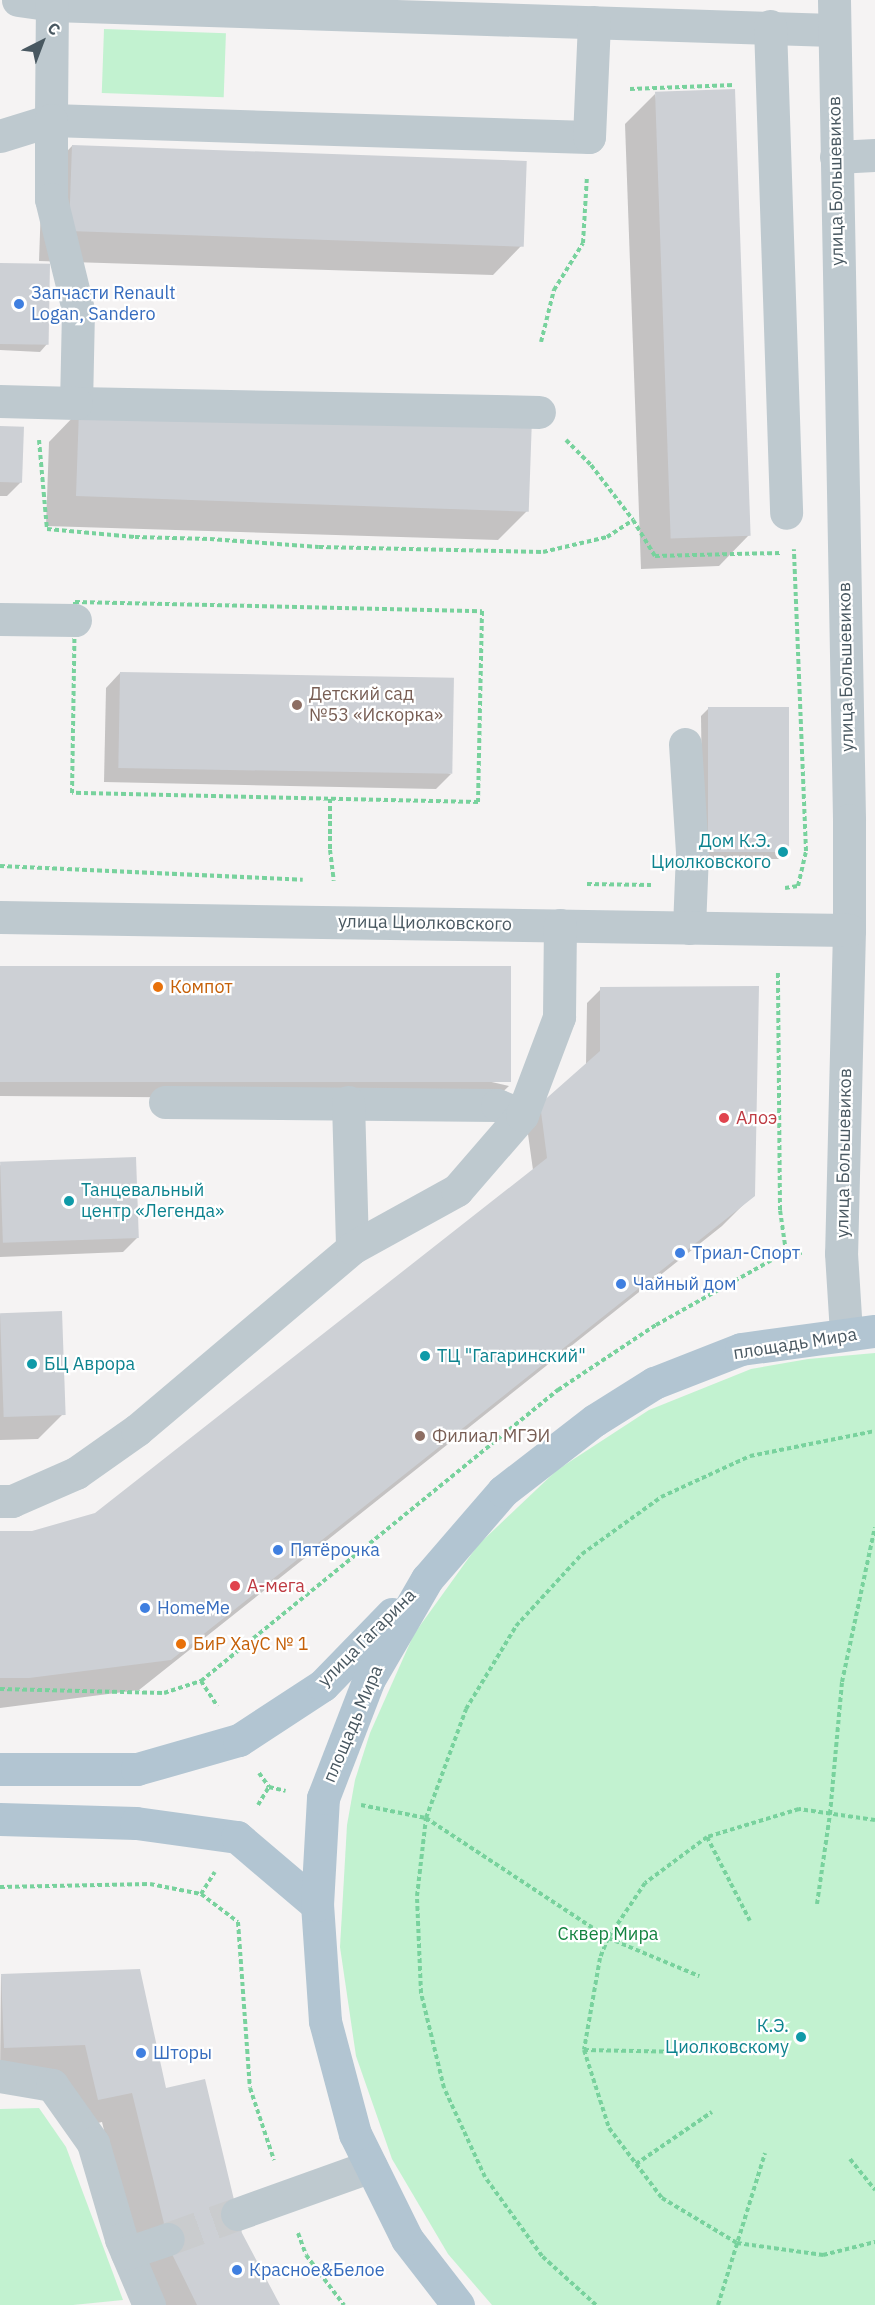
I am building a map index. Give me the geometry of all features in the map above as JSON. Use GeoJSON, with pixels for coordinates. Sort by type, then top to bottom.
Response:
{"type":"FeatureCollection","features":[{"type":"Feature","properties":{"kind":"main road","name":"площадь Мира"},"geometry":{"type":"LineString","coordinates":[[458,2305],[407,2239],[355,2134],[325,2021],[317,1905],[322,1798],[369,1679],[427,1579],[503,1491],[595,1420],[654,1383],[741,1349],[860,1332]]}},
{"type":"Feature","properties":{"kind":"main road","name":"улица Гагарина"},"geometry":{"type":"LineString","coordinates":[[0,1768],[137,1769],[238,1740],[323,1685],[427,1579]]}},
{"type":"Feature","properties":{"kind":"main road"},"geometry":{"type":"LineString","coordinates":[[0,1819],[136,1823],[237,1837],[317,1905]]}},
{"type":"Feature","properties":{"kind":"street"},"geometry":{"type":"LineString","coordinates":[[18,0],[594,22],[770,26],[834,15]]}},
{"type":"Feature","properties":{"kind":"street"},"geometry":{"type":"LineString","coordinates":[[52,2],[51,199],[78,310],[76,403]]}},
{"type":"Feature","properties":{"kind":"street","name":"улица Большевиков"},"geometry":{"type":"LineString","coordinates":[[834,15],[836,157],[862,821],[849,930],[841,1253],[860,1332]]}},
{"type":"Feature","properties":{"kind":"street"},"geometry":{"type":"LineString","coordinates":[[0,136],[51,120],[589,137],[594,22]]}},
{"type":"Feature","properties":{"kind":"street"},"geometry":{"type":"LineString","coordinates":[[770,26],[786,513]]}},
{"type":"Feature","properties":{"kind":"street"},"geometry":{"type":"LineString","coordinates":[[836,157],[875,155]]}},
{"type":"Feature","properties":{"kind":"street"},"geometry":{"type":"LineString","coordinates":[[0,401],[539,412]]}},
{"type":"Feature","properties":{"kind":"street"},"geometry":{"type":"LineString","coordinates":[[0,620],[75,620]]}},
{"type":"Feature","properties":{"kind":"street"},"geometry":{"type":"LineString","coordinates":[[685,744],[692,853],[689,928]]}},
{"type":"Feature","properties":{"kind":"street","name":"улица Циолковского"},"geometry":{"type":"LineString","coordinates":[[0,917],[849,930]]}},
{"type":"Feature","properties":{"kind":"street"},"geometry":{"type":"LineString","coordinates":[[0,1501],[12,1501],[76,1473],[129,1436],[352,1248],[457,1190],[522,1115],[559,1017],[560,925]]}},
{"type":"Feature","properties":{"kind":"street"},"geometry":{"type":"LineString","coordinates":[[165,1102],[497,1105],[522,1115]]}},
{"type":"Feature","properties":{"kind":"street"},"geometry":{"type":"LineString","coordinates":[[348,1102],[352,1248]]}},
{"type":"Feature","properties":{"kind":"street"},"geometry":{"type":"LineString","coordinates":[[0,2076],[52,2085],[93,2143],[127,2253],[149,2305]]}},
{"type":"Feature","properties":{"kind":"street"},"geometry":{"type":"LineString","coordinates":[[237,2214],[371,2166]]}},
{"type":"Feature","properties":{"kind":"street"},"geometry":{"type":"LineString","coordinates":[[127,2253],[168,2239]]}},
{"type":"Feature","properties":{"kind":"path"},"geometry":{"type":"LineString","coordinates":[[591,88],[730,87],[771,73]]}},
{"type":"Feature","properties":{"kind":"path"},"geometry":{"type":"LineString","coordinates":[[541,342],[554,290],[582,243],[589,137]]}},
{"type":"Feature","properties":{"kind":"path"},"geometry":{"type":"LineString","coordinates":[[37,403],[47,529],[135,537],[210,539],[319,547],[543,552],[607,537],[633,520]]}},
{"type":"Feature","properties":{"kind":"path"},"geometry":{"type":"LineString","coordinates":[[539,412],[591,465],[633,520],[655,556],[795,553]]}},
{"type":"Feature","properties":{"kind":"path"},"geometry":{"type":"LineString","coordinates":[[780,888],[798,886],[806,851],[795,553],[786,513]]}},
{"type":"Feature","properties":{"kind":"path"},"geometry":{"type":"LineString","coordinates":[[75,602],[482,611],[478,802],[72,793],[75,620],[75,602]]}},
{"type":"Feature","properties":{"kind":"path"},"geometry":{"type":"LineString","coordinates":[[330,799],[330,850],[334,881]]}},
{"type":"Feature","properties":{"kind":"path"},"geometry":{"type":"LineString","coordinates":[[0,866],[311,880]]}},
{"type":"Feature","properties":{"kind":"path"},"geometry":{"type":"LineString","coordinates":[[322,881],[346,882]]}},
{"type":"Feature","properties":{"kind":"path"},"geometry":{"type":"LineString","coordinates":[[584,884],[691,885]]}},
{"type":"Feature","properties":{"kind":"path"},"geometry":{"type":"LineString","coordinates":[[0,1689],[164,1693],[201,1681],[558,1390],[656,1325],[786,1252],[780,1210],[780,970]]}},
{"type":"Feature","properties":{"kind":"path"},"geometry":{"type":"LineString","coordinates":[[596,2305],[542,2256],[485,2177],[444,2088],[421,1993],[417,1896],[426,1818],[466,1709],[516,1626],[582,1554],[661,1497],[750,1456],[875,1431]]}},
{"type":"Feature","properties":{"kind":"path"},"geometry":{"type":"LineString","coordinates":[[817,1904],[830,1814],[842,1682],[875,1527]]}},
{"type":"Feature","properties":{"kind":"path"},"geometry":{"type":"LineString","coordinates":[[875,1820],[799,1809],[707,1837],[645,1883],[608,1938],[600,1958],[584,2050],[609,2128],[662,2198],[736,2243],[823,2255],[875,2242]]}},
{"type":"Feature","properties":{"kind":"path"},"geometry":{"type":"LineString","coordinates":[[707,1837],[750,1921]]}},
{"type":"Feature","properties":{"kind":"path"},"geometry":{"type":"LineString","coordinates":[[0,1887],[150,1884],[201,1894],[238,1922],[250,2088],[306,2255],[344,2305]]}},
{"type":"Feature","properties":{"kind":"path"},"geometry":{"type":"LineString","coordinates":[[541,1893],[608,1938],[699,1976]]}},
{"type":"Feature","properties":{"kind":"path"},"geometry":{"type":"LineString","coordinates":[[584,2050],[687,2052]]}},
{"type":"Feature","properties":{"kind":"path"},"geometry":{"type":"LineString","coordinates":[[636,2164],[712,2112]]}},
{"type":"Feature","properties":{"kind":"path"},"geometry":{"type":"LineString","coordinates":[[717,2305],[765,2153]]}},
{"type":"Feature","properties":{"kind":"path"},"geometry":{"type":"LineString","coordinates":[[850,2159],[875,2190]]}},
{"type":"Feature","properties":{"kind":"green space"},"geometry":{"type":"Polygon","coordinates":[[[104,29],[226,33],[224,97],[102,93],[104,29]]]}},
{"type":"Feature","properties":{"kind":"green space","name":"Сквер Мира"},"geometry":{"type":"Polygon","coordinates":[[[875,1353],[875,2305],[492,2305],[448,2254],[392,2159],[356,2056],[340,1947],[347,1825],[355,1780],[370,1733],[414,1634],[478,1545],[557,1470],[649,1410],[751,1369],[808,1359],[875,1353]]]}},
{"type":"Feature","properties":{"kind":"green space"},"geometry":{"type":"Polygon","coordinates":[[[39,2108],[66,2147],[123,2300],[73,2305],[0,2305],[0,2109],[39,2108]]]}},
{"type":"Feature","properties":{"kind":"building"},"geometry":{"type":"Polygon","coordinates":[[[735,89],[751,536],[671,539],[655,92],[735,89]]]}},
{"type":"Feature","properties":{"kind":"building"},"geometry":{"type":"Polygon","coordinates":[[[72,145],[527,161],[524,247],[69,231],[72,145]]]}},
{"type":"Feature","properties":{"kind":"building"},"geometry":{"type":"Polygon","coordinates":[[[0,263],[50,264],[49,345],[0,344],[0,263]]]}},
{"type":"Feature","properties":{"kind":"building"},"geometry":{"type":"Polygon","coordinates":[[[79,410],[532,426],[529,512],[76,496],[79,410]]]}},
{"type":"Feature","properties":{"kind":"building"},"geometry":{"type":"Polygon","coordinates":[[[0,426],[24,427],[22,483],[0,482],[0,426]]]}},
{"type":"Feature","properties":{"kind":"building"},"geometry":{"type":"Polygon","coordinates":[[[120,672],[454,678],[452,774],[118,768],[120,672]]]}},
{"type":"Feature","properties":{"kind":"building"},"geometry":{"type":"Polygon","coordinates":[[[708,707],[789,707],[789,852],[708,852],[708,707]]]}},
{"type":"Feature","properties":{"kind":"building"},"geometry":{"type":"Polygon","coordinates":[[[0,966],[511,966],[511,1082],[0,1082],[0,966]]]}},
{"type":"Feature","properties":{"kind":"building","name":"ТЦ \"Гагаринский\""},"geometry":{"type":"Polygon","coordinates":[[[759,986],[755,1196],[171,1660],[29,1678],[0,1678],[0,1531],[32,1531],[95,1513],[547,1158],[540,1104],[600,1051],[600,987],[759,986]]]}},
{"type":"Feature","properties":{"kind":"building","name":"Танцевальный центр «Легенда»"},"geometry":{"type":"Polygon","coordinates":[[[136,1157],[139,1238],[3,1243],[0,1162],[136,1157]]]}},
{"type":"Feature","properties":{"kind":"building","name":"БЦ Аврора"},"geometry":{"type":"Polygon","coordinates":[[[62,1311],[66,1415],[4,1417],[0,1313],[62,1311]]]}},
{"type":"Feature","properties":{"kind":"building"},"geometry":{"type":"Polygon","coordinates":[[[140,1969],[166,2088],[205,2079],[242,2233],[280,2305],[197,2305],[171,2252],[132,2093],[98,2100],[85,2045],[4,2048],[1,1974],[140,1969]]]}},
{"type":"Feature","properties":{"kind":"tunnel"},"geometry":{"type":"LineString","coordinates":[[168,2239],[237,2214]]}},
{"type":"Feature","properties":{"kind":"place","name":"Запчасти Renault Logan, Sandero"},"geometry":{"type":"Point","coordinates":[19,304]}},
{"type":"Feature","properties":{"kind":"place","name":"Детский сад №53 «Искорка»"},"geometry":{"type":"Point","coordinates":[297,705]}},
{"type":"Feature","properties":{"kind":"place","name":"Дом К.Э. Циолковского"},"geometry":{"type":"Point","coordinates":[783,852]}},
{"type":"Feature","properties":{"kind":"place","name":"Компот"},"geometry":{"type":"Point","coordinates":[158,987]}},
{"type":"Feature","properties":{"kind":"place","name":"Алоэ"},"geometry":{"type":"Point","coordinates":[724,1118]}},
{"type":"Feature","properties":{"kind":"place","name":"Танцевальный центр «Легенда»"},"geometry":{"type":"Point","coordinates":[69,1201]}},
{"type":"Feature","properties":{"kind":"place","name":"Триал-Спорт"},"geometry":{"type":"Point","coordinates":[680,1253]}},
{"type":"Feature","properties":{"kind":"place","name":"Чайный дом"},"geometry":{"type":"Point","coordinates":[621,1284]}},
{"type":"Feature","properties":{"kind":"place","name":"ТЦ \"Гагаринский\""},"geometry":{"type":"Point","coordinates":[425,1356]}},
{"type":"Feature","properties":{"kind":"place","name":"БЦ Аврора"},"geometry":{"type":"Point","coordinates":[32,1364]}},
{"type":"Feature","properties":{"kind":"place","name":"Филиал МГЭИ"},"geometry":{"type":"Point","coordinates":[420,1436]}},
{"type":"Feature","properties":{"kind":"place","name":"Пятёрочка"},"geometry":{"type":"Point","coordinates":[278,1550]}},
{"type":"Feature","properties":{"kind":"place","name":"А-мега"},"geometry":{"type":"Point","coordinates":[235,1586]}},
{"type":"Feature","properties":{"kind":"place","name":"HomeMe"},"geometry":{"type":"Point","coordinates":[145,1608]}},
{"type":"Feature","properties":{"kind":"place","name":"БиР ХауС № 1"},"geometry":{"type":"Point","coordinates":[181,1644]}},
{"type":"Feature","properties":{"kind":"place","name":"К.Э. Циолковскому"},"geometry":{"type":"Point","coordinates":[801,2037]}},
{"type":"Feature","properties":{"kind":"place","name":"Шторы"},"geometry":{"type":"Point","coordinates":[141,2053]}},
{"type":"Feature","properties":{"kind":"place","name":"Красное&Белое"},"geometry":{"type":"Point","coordinates":[237,2270]}}]}
